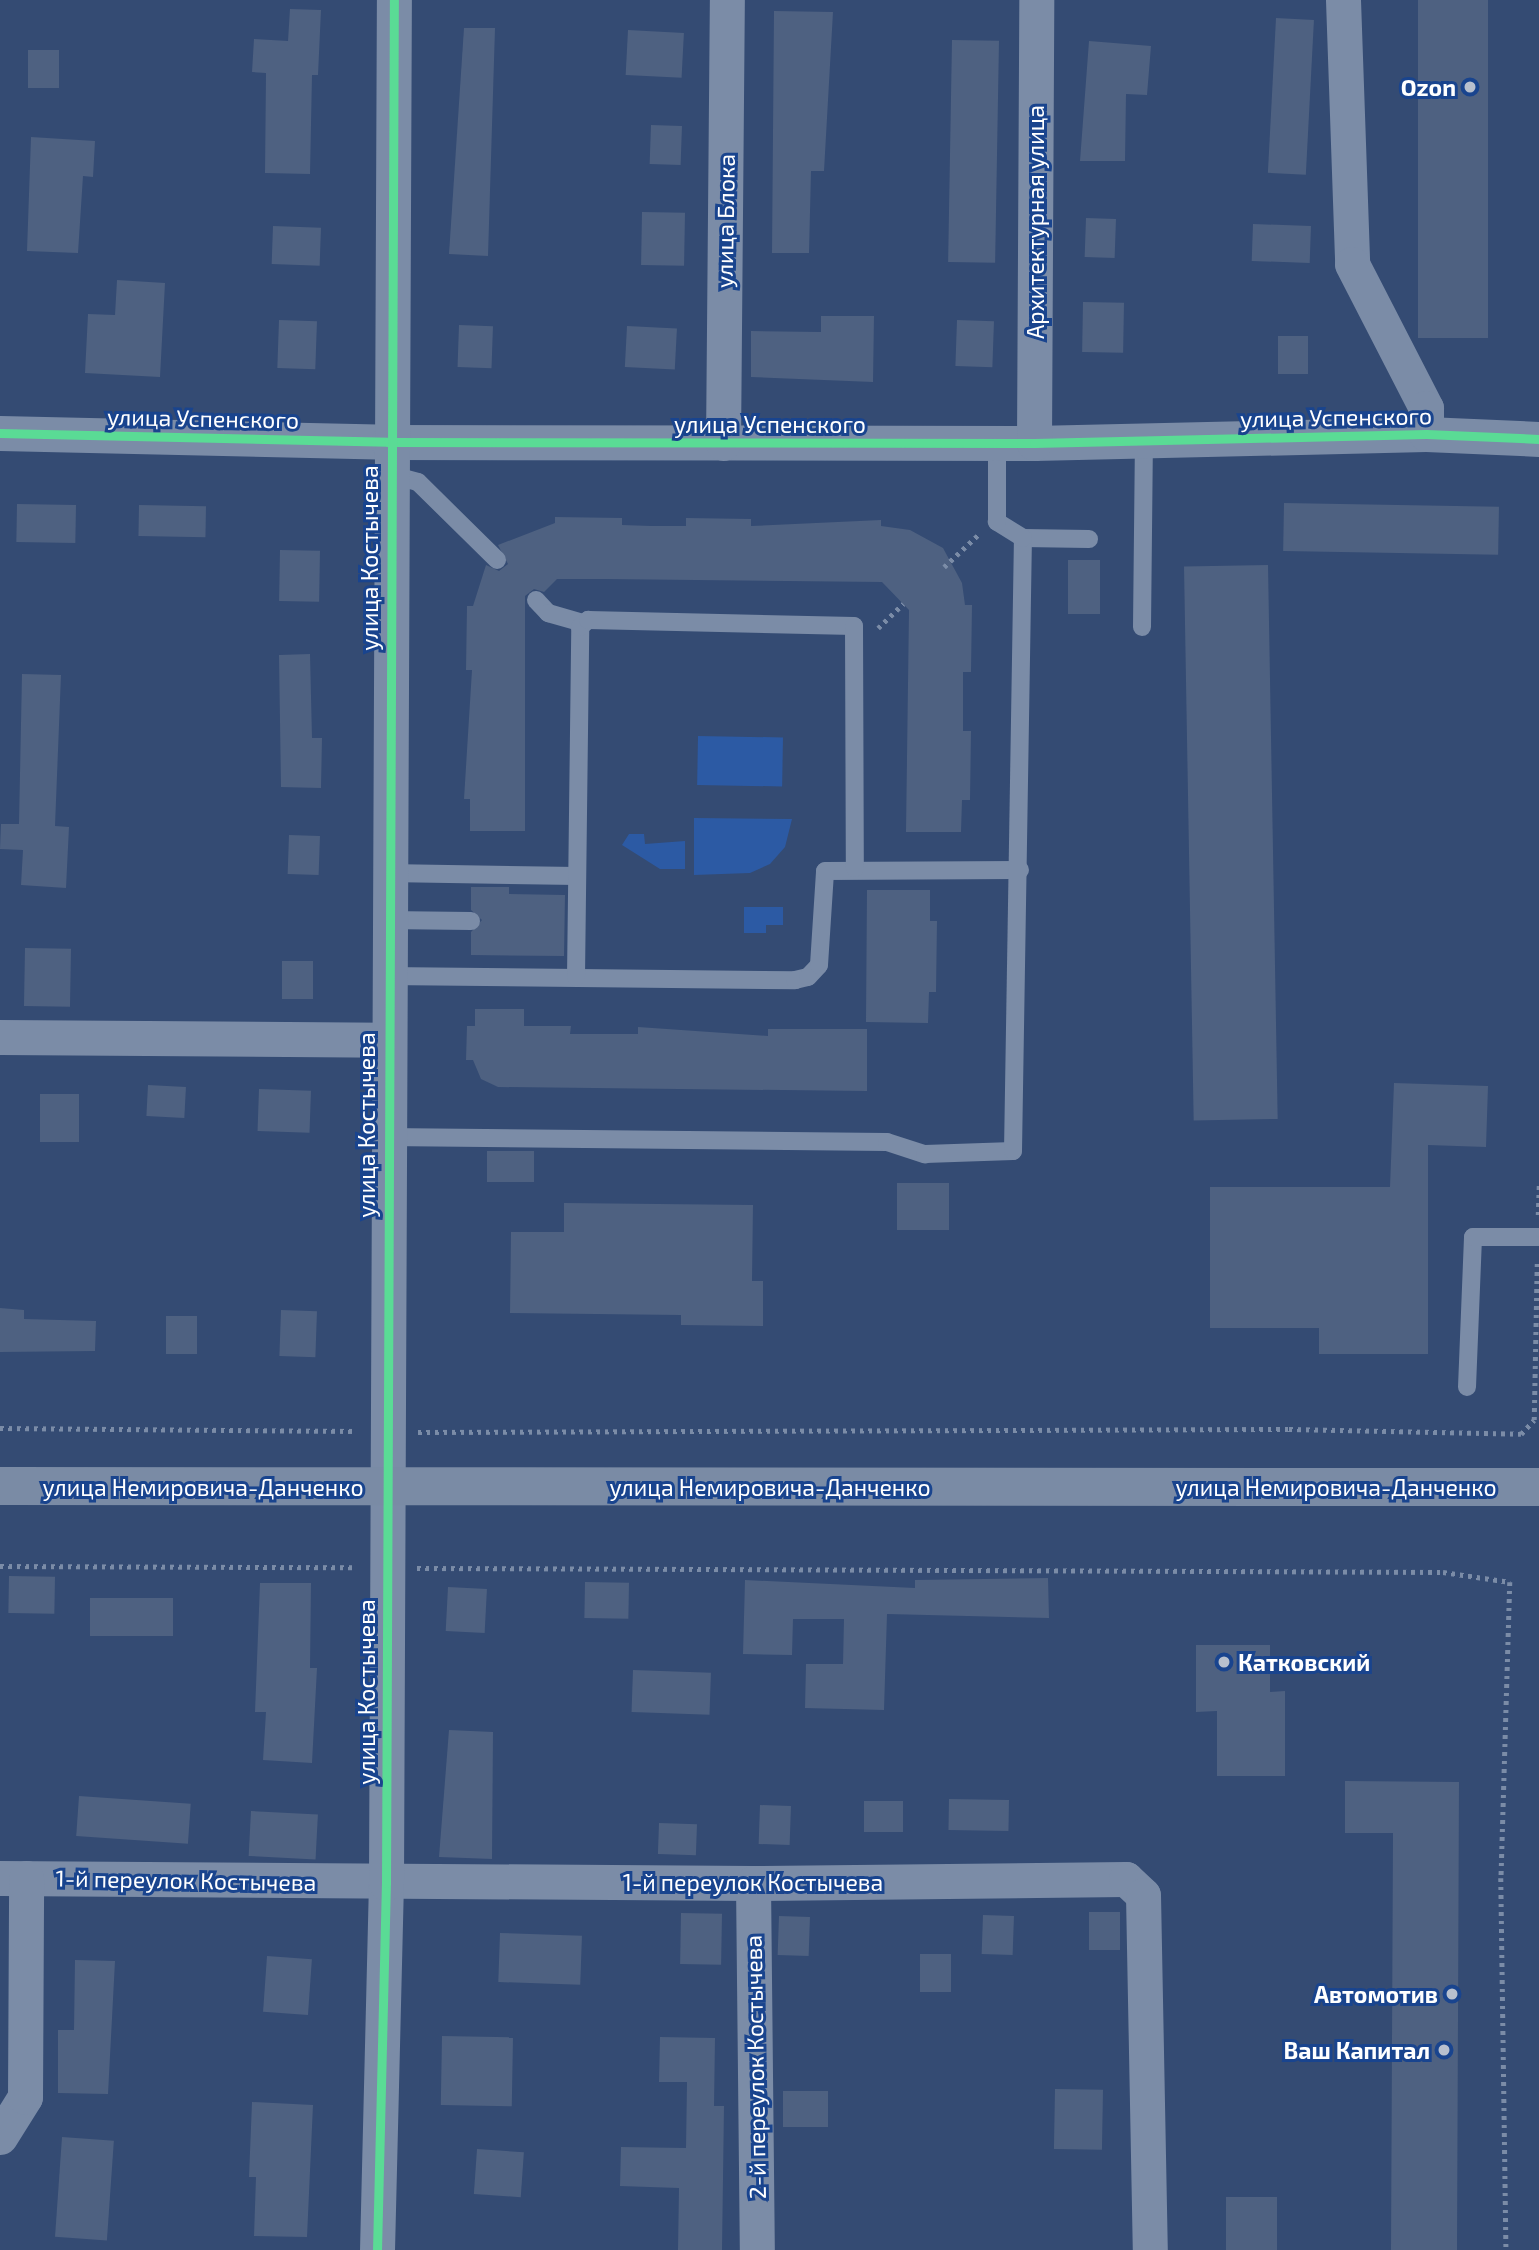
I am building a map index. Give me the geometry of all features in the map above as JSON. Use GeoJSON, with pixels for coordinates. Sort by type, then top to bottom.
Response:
{"type":"FeatureCollection","features":[{"type":"Feature","properties":{"kind":"main road","name":"улица Немировича-Данченко"},"geometry":{"type":"LineString","coordinates":[[0,1486],[1539,1488]]}},
{"type":"Feature","properties":{"kind":"street","name":"улица Костычева"},"geometry":{"type":"LineString","coordinates":[[377,2250],[386,1883],[385,1137],[388,458],[394,0]]}},
{"type":"Feature","properties":{"kind":"street","name":"улица Блока"},"geometry":{"type":"LineString","coordinates":[[723,443],[727,0]]}},
{"type":"Feature","properties":{"kind":"street","name":"Архитектурная улица"},"geometry":{"type":"LineString","coordinates":[[1034,443],[1035,0]]}},
{"type":"Feature","properties":{"kind":"street"},"geometry":{"type":"LineString","coordinates":[[1343,0],[1352,264],[1426,408],[1426,434]]}},
{"type":"Feature","properties":{"kind":"street","name":"улица Успенского"},"geometry":{"type":"LineString","coordinates":[[0,433],[388,458],[723,443],[1034,443],[1426,434],[1539,439]]}},
{"type":"Feature","properties":{"kind":"street"},"geometry":{"type":"LineString","coordinates":[[0,1037],[386,1040]]}},
{"type":"Feature","properties":{"kind":"street"},"geometry":{"type":"LineString","coordinates":[[0,2137],[24,2097],[13,1878]]}},
{"type":"Feature","properties":{"kind":"street","name":"1-й переулок Костычева"},"geometry":{"type":"LineString","coordinates":[[13,1878],[386,1883],[1126,1879],[1143,1895],[1150,2250]]}},
{"type":"Feature","properties":{"kind":"street","name":"2-й переулок Костычева"},"geometry":{"type":"LineString","coordinates":[[753,1883],[757,2250]]}},
{"type":"Feature","properties":{"kind":"lane"},"geometry":{"type":"LineString","coordinates":[[1142,627],[1144,440]]}},
{"type":"Feature","properties":{"kind":"lane"},"geometry":{"type":"LineString","coordinates":[[997,443],[997,522],[1023,538],[1089,539]]}},
{"type":"Feature","properties":{"kind":"lane"},"geometry":{"type":"LineString","coordinates":[[388,458],[418,482],[496,560]]}},
{"type":"Feature","properties":{"kind":"lane"},"geometry":{"type":"LineString","coordinates":[[385,1137],[887,1142],[925,1154],[1005,1155],[1017,1143],[1023,538]]}},
{"type":"Feature","properties":{"kind":"lane"},"geometry":{"type":"LineString","coordinates":[[536,600],[548,613],[582,623],[846,622],[857,633],[855,869]]}},
{"type":"Feature","properties":{"kind":"lane"},"geometry":{"type":"LineString","coordinates":[[576,978],[582,623]]}},
{"type":"Feature","properties":{"kind":"lane"},"geometry":{"type":"LineString","coordinates":[[386,976],[808,977],[819,965],[821,877],[833,868],[1020,870]]}},
{"type":"Feature","properties":{"kind":"lane"},"geometry":{"type":"LineString","coordinates":[[387,873],[577,876]]}},
{"type":"Feature","properties":{"kind":"lane"},"geometry":{"type":"LineString","coordinates":[[386,920],[471,921]]}},
{"type":"Feature","properties":{"kind":"lane"},"geometry":{"type":"LineString","coordinates":[[1467,1387],[1473,1237],[1538,1237]]}},
{"type":"Feature","properties":{"kind":"path"},"geometry":{"type":"LineString","coordinates":[[857,633],[877,629],[903,604]]}},
{"type":"Feature","properties":{"kind":"path"},"geometry":{"type":"LineString","coordinates":[[0,1428],[384,1432],[1289,1429],[1521,1434],[1537,1420],[1539,1181]]}},
{"type":"Feature","properties":{"kind":"path"},"geometry":{"type":"LineString","coordinates":[[0,1566],[1443,1572],[1510,1582],[1501,1878],[1506,2250]]}},
{"type":"Feature","properties":{"kind":"shaded area"},"geometry":{"type":"Polygon","coordinates":[[[698,736],[783,737],[782,786],[697,785],[698,736]]]}},
{"type":"Feature","properties":{"kind":"shaded area"},"geometry":{"type":"Polygon","coordinates":[[[694,818],[792,819],[785,847],[770,864],[750,873],[694,875],[694,818]]]}},
{"type":"Feature","properties":{"kind":"shaded area"},"geometry":{"type":"Polygon","coordinates":[[[629,834],[644,834],[645,844],[685,841],[685,869],[660,869],[622,845],[629,834]]]}},
{"type":"Feature","properties":{"kind":"shaded area"},"geometry":{"type":"Polygon","coordinates":[[[744,907],[783,907],[783,925],[766,925],[766,933],[744,933],[744,907]]]}},
{"type":"Feature","properties":{"kind":"building"},"geometry":{"type":"Polygon","coordinates":[[[1418,0],[1488,0],[1488,338],[1418,338],[1418,0]]]}},
{"type":"Feature","properties":{"kind":"building"},"geometry":{"type":"Polygon","coordinates":[[[290,9],[321,10],[318,75],[312,75],[310,174],[265,173],[266,73],[252,72],[254,39],[288,41],[290,9]]]}},
{"type":"Feature","properties":{"kind":"building"},"geometry":{"type":"Polygon","coordinates":[[[774,11],[833,12],[824,171],[811,171],[809,253],[772,253],[774,11]]]}},
{"type":"Feature","properties":{"kind":"building"},"geometry":{"type":"Polygon","coordinates":[[[1276,18],[1314,20],[1306,175],[1268,173],[1276,18]]]}},
{"type":"Feature","properties":{"kind":"building"},"geometry":{"type":"Polygon","coordinates":[[[464,28],[495,28],[488,256],[449,254],[464,28]]]}},
{"type":"Feature","properties":{"kind":"building"},"geometry":{"type":"Polygon","coordinates":[[[628,30],[684,33],[682,78],[626,75],[628,30]]]}},
{"type":"Feature","properties":{"kind":"building"},"geometry":{"type":"Polygon","coordinates":[[[952,40],[999,41],[995,263],[948,262],[952,40]]]}},
{"type":"Feature","properties":{"kind":"building"},"geometry":{"type":"Polygon","coordinates":[[[1089,41],[1151,46],[1147,95],[1126,94],[1125,161],[1080,161],[1089,41]]]}},
{"type":"Feature","properties":{"kind":"building"},"geometry":{"type":"Polygon","coordinates":[[[28,50],[59,50],[59,88],[28,88],[28,50]]]}},
{"type":"Feature","properties":{"kind":"building"},"geometry":{"type":"Polygon","coordinates":[[[651,125],[682,126],[681,165],[650,164],[651,125]]]}},
{"type":"Feature","properties":{"kind":"building"},"geometry":{"type":"Polygon","coordinates":[[[31,137],[95,141],[93,177],[83,176],[78,253],[27,251],[31,137]]]}},
{"type":"Feature","properties":{"kind":"building"},"geometry":{"type":"Polygon","coordinates":[[[642,212],[685,213],[684,266],[641,265],[642,212]]]}},
{"type":"Feature","properties":{"kind":"building"},"geometry":{"type":"Polygon","coordinates":[[[1086,218],[1116,219],[1115,258],[1085,257],[1086,218]]]}},
{"type":"Feature","properties":{"kind":"building"},"geometry":{"type":"Polygon","coordinates":[[[1253,224],[1311,226],[1310,263],[1252,261],[1253,224]]]}},
{"type":"Feature","properties":{"kind":"building"},"geometry":{"type":"Polygon","coordinates":[[[273,226],[321,228],[320,266],[272,264],[273,226]]]}},
{"type":"Feature","properties":{"kind":"building"},"geometry":{"type":"Polygon","coordinates":[[[117,280],[165,283],[160,377],[85,373],[88,314],[115,315],[117,280]]]}},
{"type":"Feature","properties":{"kind":"building"},"geometry":{"type":"Polygon","coordinates":[[[1083,302],[1124,303],[1123,353],[1082,352],[1083,302]]]}},
{"type":"Feature","properties":{"kind":"building"},"geometry":{"type":"Polygon","coordinates":[[[821,316],[874,316],[873,382],[751,377],[751,331],[821,332],[821,316]]]}},
{"type":"Feature","properties":{"kind":"building"},"geometry":{"type":"Polygon","coordinates":[[[279,320],[317,321],[315,369],[277,368],[279,320]]]}},
{"type":"Feature","properties":{"kind":"building"},"geometry":{"type":"Polygon","coordinates":[[[957,320],[994,321],[992,367],[955,366],[957,320]]]}},
{"type":"Feature","properties":{"kind":"building"},"geometry":{"type":"Polygon","coordinates":[[[459,325],[493,326],[492,368],[458,367],[459,325]]]}},
{"type":"Feature","properties":{"kind":"building"},"geometry":{"type":"Polygon","coordinates":[[[627,326],[677,329],[675,370],[625,367],[627,326]]]}},
{"type":"Feature","properties":{"kind":"building"},"geometry":{"type":"Polygon","coordinates":[[[1278,336],[1308,336],[1308,374],[1278,374],[1278,336]]]}},
{"type":"Feature","properties":{"kind":"building"},"geometry":{"type":"Polygon","coordinates":[[[1284,503],[1499,507],[1498,555],[1283,551],[1284,503]]]}},
{"type":"Feature","properties":{"kind":"building"},"geometry":{"type":"Polygon","coordinates":[[[17,504],[76,505],[75,543],[16,542],[17,504]]]}},
{"type":"Feature","properties":{"kind":"building"},"geometry":{"type":"Polygon","coordinates":[[[139,505],[206,506],[205,537],[138,536],[139,505]]]}},
{"type":"Feature","properties":{"kind":"building"},"geometry":{"type":"Polygon","coordinates":[[[555,517],[622,518],[622,525],[651,526],[686,526],[686,518],[751,519],[751,526],[881,520],[881,526],[910,530],[943,548],[962,583],[965,605],[972,605],[971,672],[963,672],[963,731],[971,731],[970,800],[962,800],[961,832],[906,832],[909,610],[882,582],[604,579],[557,579],[544,592],[534,589],[525,596],[525,831],[470,831],[470,799],[464,799],[472,670],[466,670],[467,606],[473,606],[486,565],[499,571],[508,564],[498,545],[555,523],[555,517]]]}},
{"type":"Feature","properties":{"kind":"building"},"geometry":{"type":"Polygon","coordinates":[[[280,550],[320,551],[319,602],[279,601],[280,550]]]}},
{"type":"Feature","properties":{"kind":"building"},"geometry":{"type":"Polygon","coordinates":[[[1068,560],[1100,560],[1100,614],[1068,614],[1068,560]]]}},
{"type":"Feature","properties":{"kind":"building"},"geometry":{"type":"Polygon","coordinates":[[[1268,565],[1278,1119],[1194,1120],[1184,566],[1268,565]]]}},
{"type":"Feature","properties":{"kind":"building"},"geometry":{"type":"Polygon","coordinates":[[[310,654],[312,738],[322,738],[321,788],[281,787],[279,655],[310,654]]]}},
{"type":"Feature","properties":{"kind":"building"},"geometry":{"type":"Polygon","coordinates":[[[22,674],[61,675],[55,826],[69,827],[66,888],[21,885],[23,850],[0,849],[1,824],[19,824],[22,674]]]}},
{"type":"Feature","properties":{"kind":"building"},"geometry":{"type":"Polygon","coordinates":[[[289,835],[320,836],[319,875],[288,874],[289,835]]]}},
{"type":"Feature","properties":{"kind":"building"},"geometry":{"type":"Polygon","coordinates":[[[471,887],[509,887],[509,894],[565,895],[564,956],[471,955],[471,932],[482,920],[471,910],[471,887]]]}},
{"type":"Feature","properties":{"kind":"building"},"geometry":{"type":"Polygon","coordinates":[[[867,890],[930,890],[930,921],[937,921],[936,992],[929,992],[928,1023],[866,1022],[867,890]]]}},
{"type":"Feature","properties":{"kind":"building"},"geometry":{"type":"Polygon","coordinates":[[[25,948],[71,949],[70,1007],[24,1006],[25,948]]]}},
{"type":"Feature","properties":{"kind":"building"},"geometry":{"type":"Polygon","coordinates":[[[282,961],[313,961],[313,999],[282,999],[282,961]]]}},
{"type":"Feature","properties":{"kind":"building"},"geometry":{"type":"Polygon","coordinates":[[[475,1009],[524,1009],[524,1026],[571,1026],[570,1034],[638,1034],[638,1027],[768,1036],[768,1029],[867,1029],[867,1091],[498,1087],[481,1079],[473,1060],[466,1060],[467,1026],[475,1026],[475,1009]]]}},
{"type":"Feature","properties":{"kind":"building"},"geometry":{"type":"Polygon","coordinates":[[[1394,1083],[1488,1086],[1486,1147],[1428,1145],[1428,1354],[1319,1354],[1319,1328],[1210,1328],[1210,1187],[1390,1187],[1394,1083]]]}},
{"type":"Feature","properties":{"kind":"building"},"geometry":{"type":"Polygon","coordinates":[[[148,1085],[186,1087],[184,1118],[146,1116],[148,1085]]]}},
{"type":"Feature","properties":{"kind":"building"},"geometry":{"type":"Polygon","coordinates":[[[259,1089],[311,1091],[310,1133],[258,1131],[259,1089]]]}},
{"type":"Feature","properties":{"kind":"building"},"geometry":{"type":"Polygon","coordinates":[[[40,1094],[79,1094],[79,1142],[40,1142],[40,1094]]]}},
{"type":"Feature","properties":{"kind":"building"},"geometry":{"type":"Polygon","coordinates":[[[487,1151],[534,1151],[534,1182],[487,1182],[487,1151]]]}},
{"type":"Feature","properties":{"kind":"building"},"geometry":{"type":"Polygon","coordinates":[[[897,1183],[949,1183],[949,1230],[897,1230],[897,1183]]]}},
{"type":"Feature","properties":{"kind":"building"},"geometry":{"type":"Polygon","coordinates":[[[564,1203],[753,1205],[752,1281],[763,1281],[763,1326],[681,1325],[681,1315],[510,1313],[511,1232],[564,1232],[564,1203]]]}},
{"type":"Feature","properties":{"kind":"building"},"geometry":{"type":"Polygon","coordinates":[[[0,1308],[24,1310],[24,1319],[96,1321],[95,1351],[0,1352],[0,1308]]]}},
{"type":"Feature","properties":{"kind":"building"},"geometry":{"type":"Polygon","coordinates":[[[281,1310],[317,1311],[315,1357],[279,1356],[281,1310]]]}},
{"type":"Feature","properties":{"kind":"building"},"geometry":{"type":"Polygon","coordinates":[[[166,1316],[197,1316],[197,1354],[166,1354],[166,1316]]]}},
{"type":"Feature","properties":{"kind":"building"},"geometry":{"type":"Polygon","coordinates":[[[9,1576],[55,1577],[54,1614],[8,1613],[9,1576]]]}},
{"type":"Feature","properties":{"kind":"building"},"geometry":{"type":"Polygon","coordinates":[[[1048,1578],[1049,1618],[887,1614],[884,1710],[805,1708],[806,1664],[843,1664],[844,1619],[793,1619],[792,1655],[743,1654],[745,1580],[915,1588],[915,1580],[1048,1578]]]}},
{"type":"Feature","properties":{"kind":"building"},"geometry":{"type":"Polygon","coordinates":[[[585,1582],[629,1583],[628,1619],[584,1618],[585,1582]]]}},
{"type":"Feature","properties":{"kind":"building"},"geometry":{"type":"Polygon","coordinates":[[[260,1583],[311,1583],[310,1668],[317,1668],[312,1763],[263,1760],[266,1712],[255,1712],[260,1583]]]}},
{"type":"Feature","properties":{"kind":"building"},"geometry":{"type":"Polygon","coordinates":[[[448,1587],[487,1589],[485,1633],[446,1631],[448,1587]]]}},
{"type":"Feature","properties":{"kind":"building"},"geometry":{"type":"Polygon","coordinates":[[[90,1598],[173,1598],[173,1636],[90,1636],[90,1598]]]}},
{"type":"Feature","properties":{"kind":"building"},"geometry":{"type":"Polygon","coordinates":[[[1196,1645],[1270,1645],[1270,1692],[1285,1691],[1285,1776],[1217,1776],[1217,1711],[1196,1712],[1196,1645]]]}},
{"type":"Feature","properties":{"kind":"building"},"geometry":{"type":"Polygon","coordinates":[[[633,1670],[711,1673],[709,1715],[632,1712],[633,1670]]]}},
{"type":"Feature","properties":{"kind":"building"},"geometry":{"type":"Polygon","coordinates":[[[449,1730],[493,1732],[492,1859],[439,1857],[449,1730]]]}},
{"type":"Feature","properties":{"kind":"building"},"geometry":{"type":"Polygon","coordinates":[[[1345,1781],[1459,1782],[1457,2250],[1391,2250],[1393,1833],[1345,1833],[1345,1781]]]}},
{"type":"Feature","properties":{"kind":"building"},"geometry":{"type":"Polygon","coordinates":[[[79,1796],[191,1804],[188,1844],[76,1836],[79,1796]]]}},
{"type":"Feature","properties":{"kind":"building"},"geometry":{"type":"Polygon","coordinates":[[[949,1799],[1009,1800],[1008,1831],[948,1830],[949,1799]]]}},
{"type":"Feature","properties":{"kind":"building"},"geometry":{"type":"Polygon","coordinates":[[[864,1801],[903,1801],[903,1832],[864,1832],[864,1801]]]}},
{"type":"Feature","properties":{"kind":"building"},"geometry":{"type":"Polygon","coordinates":[[[760,1805],[791,1806],[790,1845],[759,1844],[760,1805]]]}},
{"type":"Feature","properties":{"kind":"building"},"geometry":{"type":"Polygon","coordinates":[[[251,1811],[318,1815],[316,1859],[249,1856],[251,1811]]]}},
{"type":"Feature","properties":{"kind":"building"},"geometry":{"type":"Polygon","coordinates":[[[659,1823],[697,1824],[696,1855],[658,1854],[659,1823]]]}},
{"type":"Feature","properties":{"kind":"building"},"geometry":{"type":"Polygon","coordinates":[[[1089,1912],[1120,1912],[1120,1950],[1089,1950],[1089,1912]]]}},
{"type":"Feature","properties":{"kind":"building"},"geometry":{"type":"Polygon","coordinates":[[[681,1913],[722,1914],[721,1965],[680,1964],[681,1913]]]}},
{"type":"Feature","properties":{"kind":"building"},"geometry":{"type":"Polygon","coordinates":[[[983,1915],[1014,1916],[1013,1955],[982,1954],[983,1915]]]}},
{"type":"Feature","properties":{"kind":"building"},"geometry":{"type":"Polygon","coordinates":[[[779,1916],[810,1917],[809,1956],[778,1955],[779,1916]]]}},
{"type":"Feature","properties":{"kind":"building"},"geometry":{"type":"Polygon","coordinates":[[[500,1933],[582,1936],[580,1985],[498,1982],[500,1933]]]}},
{"type":"Feature","properties":{"kind":"building"},"geometry":{"type":"Polygon","coordinates":[[[920,1954],[951,1954],[951,1992],[920,1992],[920,1954]]]}},
{"type":"Feature","properties":{"kind":"building"},"geometry":{"type":"Polygon","coordinates":[[[267,1956],[312,1959],[308,2015],[263,2012],[267,1956]]]}},
{"type":"Feature","properties":{"kind":"building"},"geometry":{"type":"Polygon","coordinates":[[[75,1960],[115,1961],[108,2094],[58,2093],[58,2030],[74,2030],[75,1960]]]}},
{"type":"Feature","properties":{"kind":"building"},"geometry":{"type":"Polygon","coordinates":[[[442,2036],[513,2037],[512,2106],[441,2105],[442,2036]]]}},
{"type":"Feature","properties":{"kind":"building"},"geometry":{"type":"Polygon","coordinates":[[[660,2037],[715,2038],[714,2106],[724,2106],[722,2250],[678,2250],[679,2188],[620,2186],[621,2147],[686,2148],[687,2082],[659,2082],[660,2037]]]}},
{"type":"Feature","properties":{"kind":"building"},"geometry":{"type":"Polygon","coordinates":[[[1055,2089],[1103,2090],[1102,2150],[1054,2149],[1055,2089]]]}},
{"type":"Feature","properties":{"kind":"building"},"geometry":{"type":"Polygon","coordinates":[[[783,2091],[828,2091],[828,2127],[783,2127],[783,2091]]]}},
{"type":"Feature","properties":{"kind":"building"},"geometry":{"type":"Polygon","coordinates":[[[252,2102],[313,2105],[307,2237],[254,2236],[256,2177],[249,2177],[252,2102]]]}},
{"type":"Feature","properties":{"kind":"building"},"geometry":{"type":"Polygon","coordinates":[[[62,2137],[114,2141],[107,2240],[55,2237],[62,2137]]]}},
{"type":"Feature","properties":{"kind":"building"},"geometry":{"type":"Polygon","coordinates":[[[477,2149],[524,2152],[521,2197],[474,2194],[477,2149]]]}},
{"type":"Feature","properties":{"kind":"building"},"geometry":{"type":"Polygon","coordinates":[[[1226,2197],[1277,2197],[1277,2250],[1226,2250],[1226,2197]]]}},
{"type":"Feature","properties":{"kind":"cycle path"},"geometry":{"type":"LineString","coordinates":[[377,2250],[386,1883],[394,0]]}},
{"type":"Feature","properties":{"kind":"cycle path"},"geometry":{"type":"LineString","coordinates":[[0,433],[388,442],[1034,443],[1426,434],[1539,439]]}},
{"type":"Feature","properties":{"kind":"place","name":"Ozon"},"geometry":{"type":"Point","coordinates":[1470,87]}},
{"type":"Feature","properties":{"kind":"place","name":"Катковский"},"geometry":{"type":"Point","coordinates":[1224,1662]}},
{"type":"Feature","properties":{"kind":"place","name":"Автомотив"},"geometry":{"type":"Point","coordinates":[1452,1994]}},
{"type":"Feature","properties":{"kind":"place","name":"Ваш Капитал"},"geometry":{"type":"Point","coordinates":[1444,2050]}}]}
